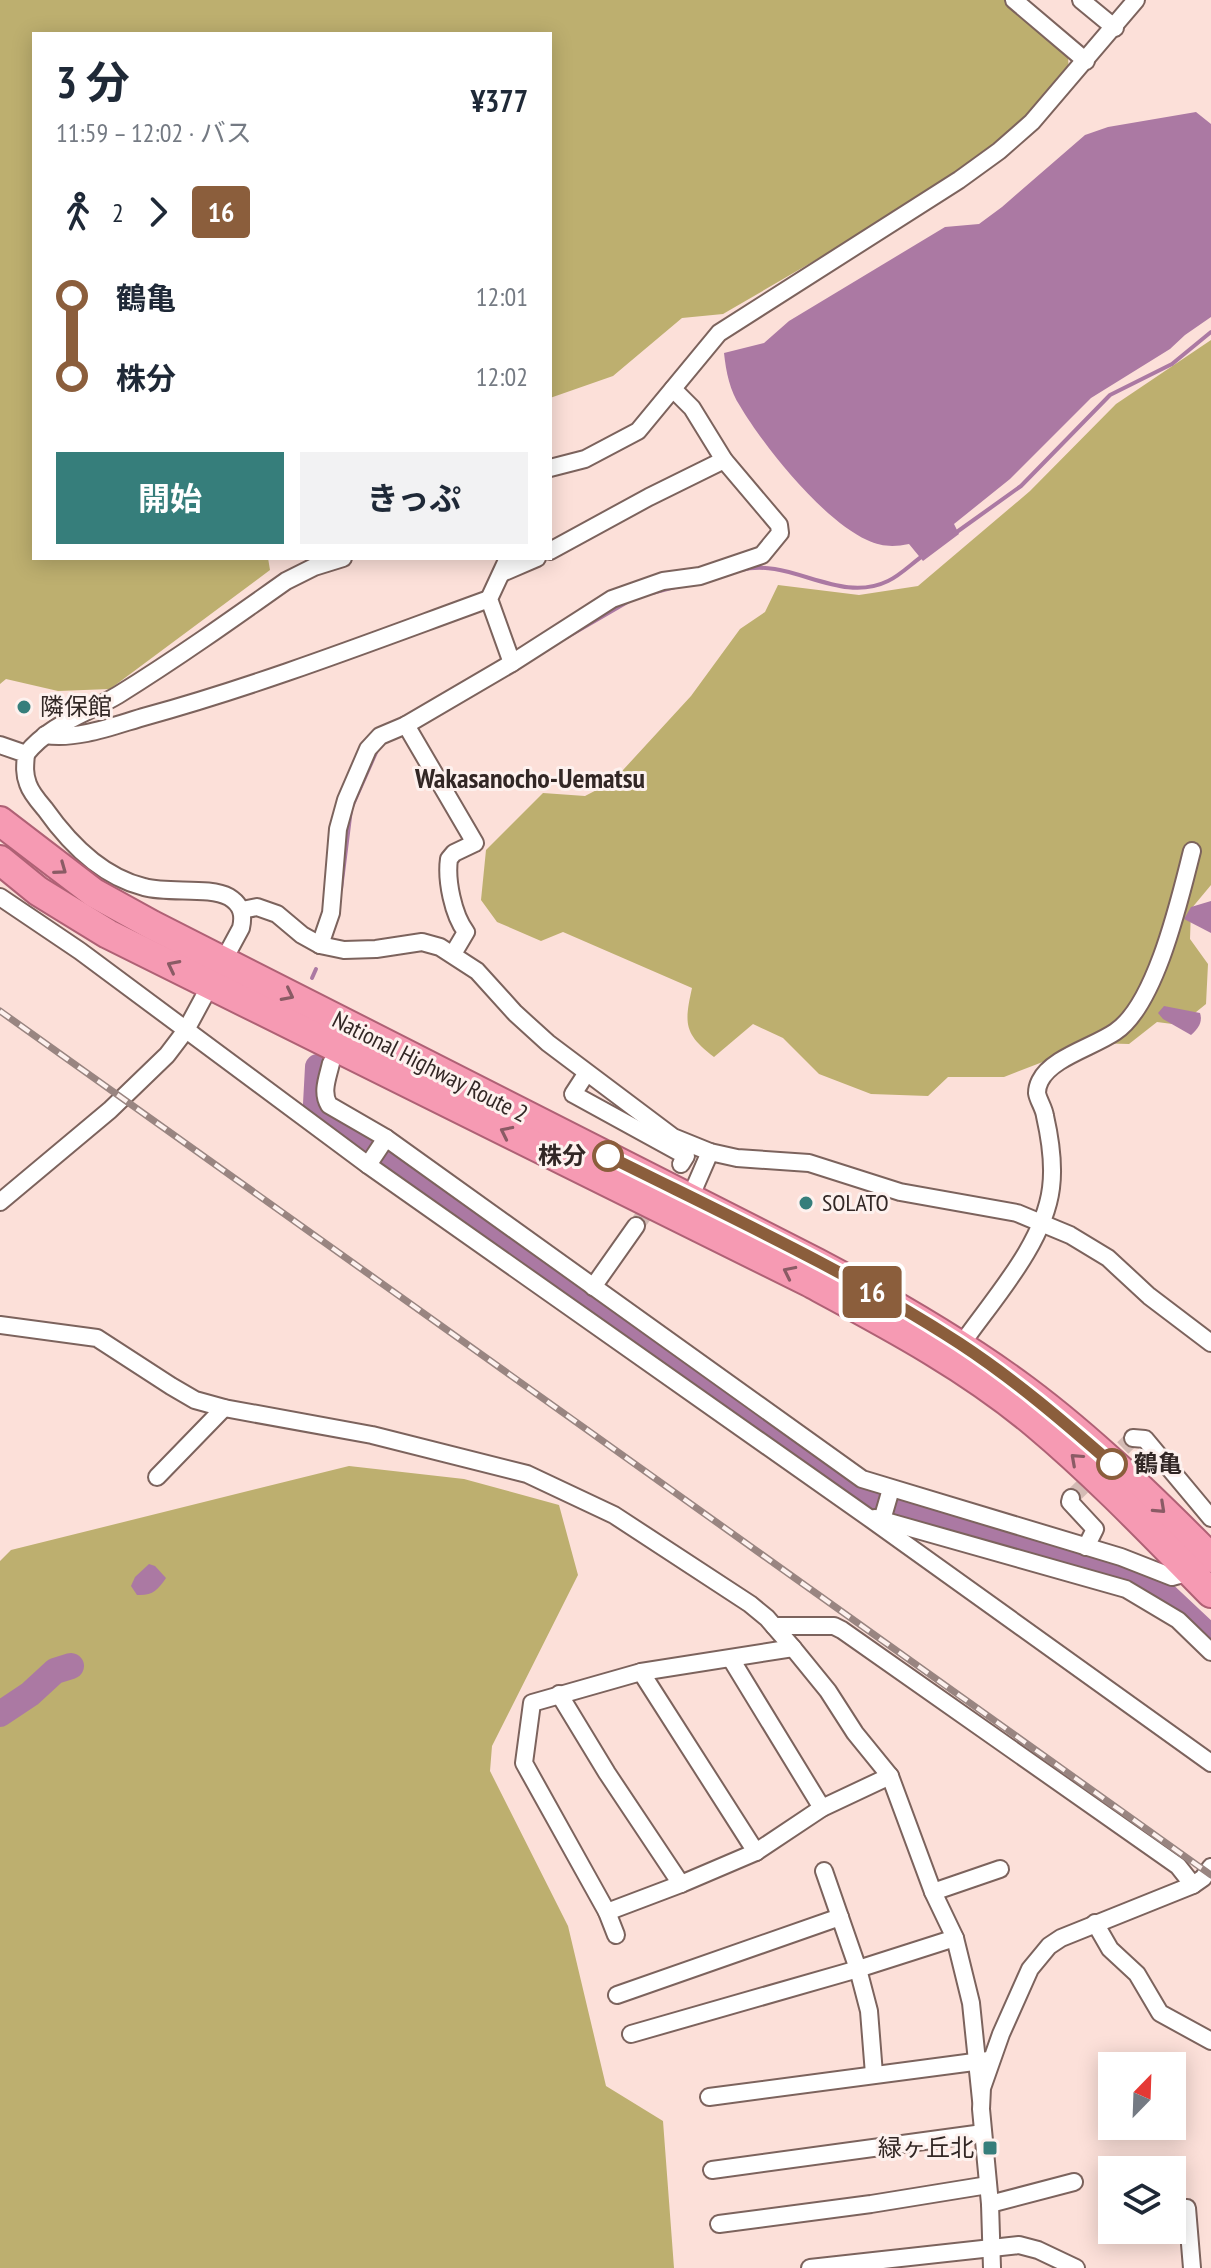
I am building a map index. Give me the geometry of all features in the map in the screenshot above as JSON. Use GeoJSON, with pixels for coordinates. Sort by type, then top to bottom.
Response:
{"type":"FeatureCollection","features":[{"type":"Feature","properties":{"kind":"highway","name":"National Highway Route 2"},"geometry":{"type":"LineString","coordinates":[[0,821],[94,893],[217,974],[880,1320],[949,1361],[1035,1423],[1095,1476],[1203,1552]]}},
{"type":"Feature","properties":{"kind":"highway","name":"National Highway Route 2"},"geometry":{"type":"LineString","coordinates":[[3,865],[96,927],[217,974],[690,1198],[876,1294],[961,1345],[1028,1392],[1074,1430],[1203,1552],[1211,1593]]}},
{"type":"Feature","properties":{"kind":"street"},"geometry":{"type":"LineString","coordinates":[[1014,0],[1086,61]]}},
{"type":"Feature","properties":{"kind":"street"},"geometry":{"type":"LineString","coordinates":[[1081,0],[1115,28]]}},
{"type":"Feature","properties":{"kind":"street"},"geometry":{"type":"LineString","coordinates":[[552,467],[585,459],[638,431],[719,333],[959,180],[999,151],[1032,122],[1136,0]]}},
{"type":"Feature","properties":{"kind":"street"},"geometry":{"type":"LineString","coordinates":[[320,945],[331,913],[338,829],[346,800],[368,749],[380,736],[409,729],[612,599],[663,581],[700,576],[762,555],[780,533],[779,525],[724,460],[692,408],[673,389]]}},
{"type":"Feature","properties":{"kind":"street"},"geometry":{"type":"LineString","coordinates":[[552,550],[724,460]]}},
{"type":"Feature","properties":{"kind":"street"},"geometry":{"type":"LineString","coordinates":[[0,1202],[110,1110],[167,1055],[186,1030],[244,918],[242,910],[223,894],[142,887],[115,875],[68,841],[29,788],[24,770],[26,754],[64,722],[115,696],[286,581],[337,560]]}},
{"type":"Feature","properties":{"kind":"street"},"geometry":{"type":"LineString","coordinates":[[45,735],[84,734],[223,695],[489,599],[505,565],[528,560]]}},
{"type":"Feature","properties":{"kind":"street"},"geometry":{"type":"LineString","coordinates":[[489,599],[512,663]]}},
{"type":"Feature","properties":{"kind":"street"},"geometry":{"type":"LineString","coordinates":[[409,729],[475,843],[449,859],[452,893],[466,932],[453,954]]}},
{"type":"Feature","properties":{"kind":"street"},"geometry":{"type":"LineString","coordinates":[[0,745],[26,754]]}},
{"type":"Feature","properties":{"kind":"street"},"geometry":{"type":"LineString","coordinates":[[961,1345],[1032,1245],[1052,1187],[1051,1151],[1038,1085],[1047,1069],[1116,1032],[1137,1010],[1155,974],[1192,851]]}},
{"type":"Feature","properties":{"kind":"street"},"geometry":{"type":"LineString","coordinates":[[0,897],[80,951],[369,1163],[874,1518],[1211,1763]]}},
{"type":"Feature","properties":{"kind":"street"},"geometry":{"type":"LineString","coordinates":[[242,910],[257,907],[277,914],[302,935],[320,945],[344,950],[422,942],[453,954],[477,971],[515,1013],[586,1074],[673,1137],[710,1152],[737,1158],[809,1163],[883,1188],[1017,1213],[1070,1235],[1108,1258],[1149,1296],[1211,1343]]}},
{"type":"Feature","properties":{"kind":"street"},"geometry":{"type":"LineString","coordinates":[[331,1063],[325,1086],[325,1098],[329,1105],[385,1140],[862,1479],[1086,1547],[1172,1577],[1203,1552]]}},
{"type":"Feature","properties":{"kind":"street"},"geometry":{"type":"LineString","coordinates":[[586,1074],[573,1094],[686,1156],[681,1164]]}},
{"type":"Feature","properties":{"kind":"street"},"geometry":{"type":"LineString","coordinates":[[369,1163],[385,1140]]}},
{"type":"Feature","properties":{"kind":"street"},"geometry":{"type":"LineString","coordinates":[[690,1198],[710,1152]]}},
{"type":"Feature","properties":{"kind":"street"},"geometry":{"type":"LineString","coordinates":[[593,1287],[636,1226]]}},
{"type":"Feature","properties":{"kind":"street"},"geometry":{"type":"LineString","coordinates":[[0,1325],[97,1338],[183,1393],[224,1408],[372,1435],[527,1474],[614,1515],[730,1591],[774,1626],[828,1691],[855,1733],[890,1776],[933,1892],[955,1938],[984,2061],[981,2100],[993,2246],[992,2268]]}},
{"type":"Feature","properties":{"kind":"street"},"geometry":{"type":"LineString","coordinates":[[157,1477],[224,1408]]}},
{"type":"Feature","properties":{"kind":"street"},"geometry":{"type":"LineString","coordinates":[[1133,1438],[1145,1439],[1211,1518]]}},
{"type":"Feature","properties":{"kind":"street"},"geometry":{"type":"LineString","coordinates":[[874,1518],[891,1489]]}},
{"type":"Feature","properties":{"kind":"street"},"geometry":{"type":"LineString","coordinates":[[1071,1498],[1070,1502],[1095,1529],[1086,1547]]}},
{"type":"Feature","properties":{"kind":"street"},"geometry":{"type":"LineString","coordinates":[[874,1518],[1126,1589],[1178,1620],[1211,1652]]}},
{"type":"Feature","properties":{"kind":"street"},"geometry":{"type":"LineString","coordinates":[[774,1626],[834,1626],[842,1630],[1178,1866],[1193,1885]]}},
{"type":"Feature","properties":{"kind":"street"},"geometry":{"type":"LineString","coordinates":[[616,1935],[607,1912],[524,1763],[532,1703],[641,1672],[793,1648]]}},
{"type":"Feature","properties":{"kind":"street"},"geometry":{"type":"LineString","coordinates":[[731,1659],[822,1808]]}},
{"type":"Feature","properties":{"kind":"street"},"geometry":{"type":"LineString","coordinates":[[641,1672],[756,1852]]}},
{"type":"Feature","properties":{"kind":"street"},"geometry":{"type":"LineString","coordinates":[[559,1694],[681,1884]]}},
{"type":"Feature","properties":{"kind":"street"},"geometry":{"type":"LineString","coordinates":[[607,1912],[756,1852],[822,1808],[890,1776]]}},
{"type":"Feature","properties":{"kind":"street"},"geometry":{"type":"LineString","coordinates":[[984,2061],[1039,1957],[1061,1938],[1193,1885],[1211,1867]]}},
{"type":"Feature","properties":{"kind":"street"},"geometry":{"type":"LineString","coordinates":[[933,1892],[1000,1869]]}},
{"type":"Feature","properties":{"kind":"street"},"geometry":{"type":"LineString","coordinates":[[824,1871],[869,2011],[874,2074]]}},
{"type":"Feature","properties":{"kind":"street"},"geometry":{"type":"LineString","coordinates":[[617,1995],[840,1917]]}},
{"type":"Feature","properties":{"kind":"street"},"geometry":{"type":"LineString","coordinates":[[1095,1923],[1110,1949],[1137,1974],[1160,2013],[1211,2041]]}},
{"type":"Feature","properties":{"kind":"street"},"geometry":{"type":"LineString","coordinates":[[631,2034],[955,1938]]}},
{"type":"Feature","properties":{"kind":"street"},"geometry":{"type":"LineString","coordinates":[[709,2097],[984,2061]]}},
{"type":"Feature","properties":{"kind":"street"},"geometry":{"type":"LineString","coordinates":[[712,2170],[983,2133]]}},
{"type":"Feature","properties":{"kind":"street"},"geometry":{"type":"LineString","coordinates":[[990,2204],[1074,2182]]}},
{"type":"Feature","properties":{"kind":"street"},"geometry":{"type":"LineString","coordinates":[[719,2224],[988,2185]]}},
{"type":"Feature","properties":{"kind":"street"},"geometry":{"type":"LineString","coordinates":[[1187,2208],[1192,2268]]}},
{"type":"Feature","properties":{"kind":"street"},"geometry":{"type":"LineString","coordinates":[[810,2268],[937,2260],[993,2246],[1019,2245],[1038,2250],[1076,2268]]}},
{"type":"Feature","properties":{"kind":"shaded area"},"geometry":{"type":"Polygon","coordinates":[[[0,0],[1005,0],[1068,56],[1069,74],[994,148],[881,222],[723,314],[682,318],[613,376],[552,397],[552,32],[32,32],[32,560],[268,560],[270,570],[110,689],[58,691],[6,679],[0,684],[0,0]]]}},
{"type":"Feature","properties":{"kind":"shaded area"},"geometry":{"type":"Polygon","coordinates":[[[1196,112],[1211,124],[1211,317],[1170,349],[1091,398],[1010,479],[954,524],[959,534],[923,561],[909,544],[878,544],[832,517],[780,462],[740,406],[729,381],[724,353],[764,343],[789,321],[945,227],[979,224],[1085,135],[1108,127],[1196,112]]]}},
{"type":"Feature","properties":{"kind":"shaded area"},"geometry":{"type":"Polygon","coordinates":[[[1211,340],[1211,885],[1191,909],[1190,939],[1208,964],[1206,1004],[1180,1025],[1157,1022],[1129,1044],[1092,1043],[1004,1077],[948,1077],[928,1096],[871,1094],[819,1074],[783,1038],[753,1024],[714,1057],[697,1042],[689,1027],[692,988],[563,932],[541,941],[497,922],[481,900],[486,850],[543,793],[585,796],[612,782],[691,696],[740,629],[765,612],[778,585],[859,595],[918,586],[1030,491],[1116,404],[1211,340]]]}},
{"type":"Feature","properties":{"kind":"shaded area"},"geometry":{"type":"Polygon","coordinates":[[[1211,901],[1211,933],[1184,919],[1191,907],[1211,901]]]}},
{"type":"Feature","properties":{"kind":"shaded area"},"geometry":{"type":"Polygon","coordinates":[[[1164,1006],[1200,1013],[1198,1028],[1191,1035],[1163,1019],[1158,1013],[1164,1006]]]}},
{"type":"Feature","properties":{"kind":"shaded area"},"geometry":{"type":"Polygon","coordinates":[[[349,1466],[464,1479],[559,1505],[578,1575],[492,1746],[490,1771],[568,1926],[606,2086],[663,2121],[674,2268],[0,2268],[0,1561],[11,1550],[349,1466]]]}},
{"type":"Feature","properties":{"kind":"shaded area"},"geometry":{"type":"Polygon","coordinates":[[[149,1564],[166,1578],[154,1591],[137,1595],[131,1586],[135,1577],[149,1564]]]}},
{"type":"Feature","properties":{"kind":"waterway"},"geometry":{"type":"LineString","coordinates":[[954,534],[1021,486],[1110,395],[1172,364],[1211,332]]}},
{"type":"Feature","properties":{"kind":"waterway"},"geometry":{"type":"LineString","coordinates":[[741,570],[778,570],[833,585],[870,587],[888,581],[924,555]]}},
{"type":"Feature","properties":{"kind":"waterway"},"geometry":{"type":"LineString","coordinates":[[652,593],[675,587]]}},
{"type":"Feature","properties":{"kind":"waterway"},"geometry":{"type":"LineString","coordinates":[[567,637],[629,601]]}},
{"type":"Feature","properties":{"kind":"waterway"},"geometry":{"type":"LineString","coordinates":[[341,889],[351,809],[378,748]]}},
{"type":"Feature","properties":{"kind":"waterway"},"geometry":{"type":"LineString","coordinates":[[312,978],[316,969]]}},
{"type":"Feature","properties":{"kind":"waterway"},"geometry":{"type":"LineString","coordinates":[[318,1067],[316,1104],[337,1122],[873,1501],[1119,1571],[1163,1593],[1211,1638]]}},
{"type":"Feature","properties":{"kind":"waterway"},"geometry":{"type":"LineString","coordinates":[[0,1714],[30,1694],[55,1671],[71,1666]]}},
{"type":"Feature","properties":{"kind":"tunnel"},"geometry":{"type":"LineString","coordinates":[[636,1226],[681,1164]]}},
{"type":"Feature","properties":{"kind":"tunnel"},"geometry":{"type":"LineString","coordinates":[[1071,1498],[1133,1438]]}},
{"type":"Feature","properties":{"kind":"railway"},"geometry":{"type":"LineString","coordinates":[[0,1011],[1211,1875]]}},
{"type":"Feature","properties":{"kind":"bus line","name":"16"},"geometry":{"type":"LineString","coordinates":[[608,1156],[922,1320],[1028,1392],[1112,1464]]}},
{"type":"Feature","properties":{"kind":"place","name":"隣保館"},"geometry":{"type":"Point","coordinates":[24,707]}},
{"type":"Feature","properties":{"kind":"place","name":"株分"},"geometry":{"type":"Point","coordinates":[608,1156]}},
{"type":"Feature","properties":{"kind":"place","name":"SOLATO"},"geometry":{"type":"Point","coordinates":[806,1203]}},
{"type":"Feature","properties":{"kind":"place","name":"鶴亀"},"geometry":{"type":"Point","coordinates":[1112,1464]}},
{"type":"Feature","properties":{"kind":"place","name":"緑ヶ丘北"},"geometry":{"type":"Point","coordinates":[990,2148]}},
{"type":"Feature","properties":{"kind":"district","name":"Wakasanocho-Uematsu"},"geometry":{"type":"Point","coordinates":[530,778]}}]}
